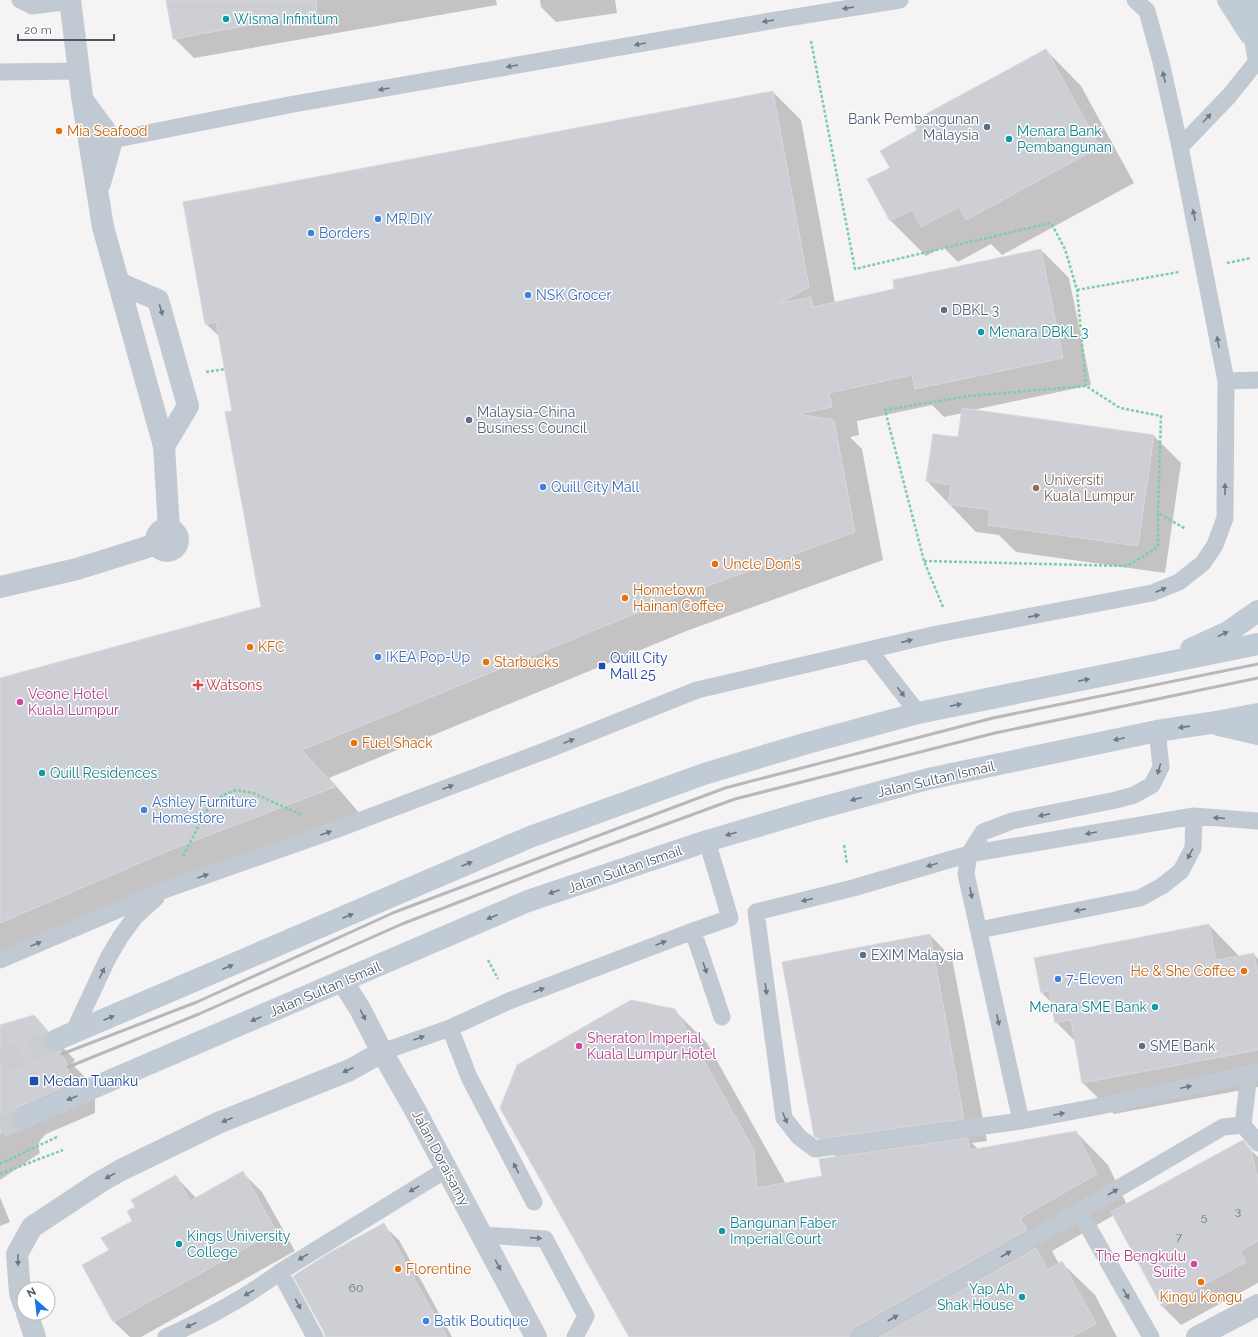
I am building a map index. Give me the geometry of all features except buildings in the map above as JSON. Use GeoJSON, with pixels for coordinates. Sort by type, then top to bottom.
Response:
{"type":"FeatureCollection","features":[{"type":"Feature","properties":{"kind":"main road"},"geometry":{"type":"LineString","coordinates":[[1228,0],[1257,52]]}},
{"type":"Feature","properties":{"kind":"main road"},"geometry":{"type":"LineString","coordinates":[[1248,0],[1257,52]]}},
{"type":"Feature","properties":{"kind":"main road"},"geometry":{"type":"LineString","coordinates":[[1149,667],[1228,632],[1258,611]]}},
{"type":"Feature","properties":{"kind":"main road"},"geometry":{"type":"LineString","coordinates":[[64,1037],[530,837],[704,774],[918,712],[1258,644]]}},
{"type":"Feature","properties":{"kind":"main road","name":"Jalan Sultan Ismail"},"geometry":{"type":"LineString","coordinates":[[23,1118],[343,982],[528,901],[707,841],[809,811],[928,779],[1157,731],[1258,714]]}},
{"type":"Feature","properties":{"kind":"main road"},"geometry":{"type":"LineString","coordinates":[[1210,723],[1258,734]]}},
{"type":"Feature","properties":{"kind":"street"},"geometry":{"type":"LineString","coordinates":[[0,587],[77,568],[163,537],[164,446],[103,227],[82,99],[70,0]]}},
{"type":"Feature","properties":{"kind":"street"},"geometry":{"type":"LineString","coordinates":[[82,99],[112,140],[98,191]]}},
{"type":"Feature","properties":{"kind":"street"},"geometry":{"type":"LineString","coordinates":[[119,283],[158,300],[188,406],[164,446]]}},
{"type":"Feature","properties":{"kind":"street","name":"Jalan Doraisamy"},"geometry":{"type":"LineString","coordinates":[[343,982],[360,1009],[382,1052],[483,1235],[536,1337]]}},
{"type":"Feature","properties":{"kind":"street"},"geometry":{"type":"LineString","coordinates":[[19,1281],[17,1254],[32,1227],[100,1182],[121,1170],[218,1124],[350,1070],[382,1052]]}},
{"type":"Feature","properties":{"kind":"street"},"geometry":{"type":"LineString","coordinates":[[1197,1337],[1220,1332],[1258,1305]]}},
{"type":"Feature","properties":{"kind":"street"},"geometry":{"type":"LineString","coordinates":[[30,1321],[35,1337]]}},
{"type":"Feature","properties":{"kind":"lane"},"geometry":{"type":"LineString","coordinates":[[20,0],[32,6],[70,0]]}},
{"type":"Feature","properties":{"kind":"lane"},"geometry":{"type":"LineString","coordinates":[[112,140],[294,104],[775,20],[900,0]]}},
{"type":"Feature","properties":{"kind":"lane"},"geometry":{"type":"LineString","coordinates":[[0,960],[167,889],[336,830],[547,750],[697,690],[955,631],[1152,593],[1179,582],[1204,563],[1215,545],[1225,518],[1226,381],[1180,147],[1161,62],[1147,11],[1135,0]]}},
{"type":"Feature","properties":{"kind":"lane"},"geometry":{"type":"LineString","coordinates":[[1180,147],[1229,96],[1257,52]]}},
{"type":"Feature","properties":{"kind":"lane"},"geometry":{"type":"LineString","coordinates":[[0,72],[79,70]]}},
{"type":"Feature","properties":{"kind":"lane"},"geometry":{"type":"LineString","coordinates":[[1226,381],[1258,380]]}},
{"type":"Feature","properties":{"kind":"lane"},"geometry":{"type":"LineString","coordinates":[[868,650],[918,712]]}},
{"type":"Feature","properties":{"kind":"lane"},"geometry":{"type":"LineString","coordinates":[[1021,1121],[966,874],[969,854],[983,832],[1012,821],[1116,800],[1134,795],[1152,785],[1161,767],[1157,731]]}},
{"type":"Feature","properties":{"kind":"lane"},"geometry":{"type":"LineString","coordinates":[[979,930],[1140,898],[1162,886],[1181,871],[1193,848],[1194,816]]}},
{"type":"Feature","properties":{"kind":"lane"},"geometry":{"type":"LineString","coordinates":[[382,1052],[450,1028],[509,1001],[730,918],[853,888],[969,854],[1194,816],[1258,821]]}},
{"type":"Feature","properties":{"kind":"lane"},"geometry":{"type":"LineString","coordinates":[[707,841],[730,918]]}},
{"type":"Feature","properties":{"kind":"lane"},"geometry":{"type":"LineString","coordinates":[[64,1037],[121,936],[135,917],[167,889]]}},
{"type":"Feature","properties":{"kind":"lane"},"geometry":{"type":"LineString","coordinates":[[756,912],[784,1118],[799,1137],[815,1149],[1021,1121],[1096,1107],[1253,1073],[1243,1124],[1258,1144]]}},
{"type":"Feature","properties":{"kind":"lane"},"geometry":{"type":"LineString","coordinates":[[693,931],[722,1017]]}},
{"type":"Feature","properties":{"kind":"lane"},"geometry":{"type":"LineString","coordinates":[[450,1028],[469,1077],[534,1202]]}},
{"type":"Feature","properties":{"kind":"lane"},"geometry":{"type":"LineString","coordinates":[[859,1337],[1223,1127],[1243,1124]]}},
{"type":"Feature","properties":{"kind":"lane"},"geometry":{"type":"LineString","coordinates":[[166,1337],[196,1323],[264,1284],[280,1272],[447,1169]]}},
{"type":"Feature","properties":{"kind":"lane"},"geometry":{"type":"LineString","coordinates":[[1079,1211],[1151,1337]]}},
{"type":"Feature","properties":{"kind":"lane"},"geometry":{"type":"LineString","coordinates":[[483,1235],[545,1239],[586,1316],[575,1337]]}},
{"type":"Feature","properties":{"kind":"lane"},"geometry":{"type":"LineString","coordinates":[[280,1272],[315,1337]]}},
{"type":"Feature","properties":{"kind":"path"},"geometry":{"type":"LineString","coordinates":[[811,41],[855,268],[1051,223],[1065,249],[1077,290],[1086,386]]}},
{"type":"Feature","properties":{"kind":"path"},"geometry":{"type":"LineString","coordinates":[[1077,290],[1204,268],[1252,258]]}},
{"type":"Feature","properties":{"kind":"path"},"geometry":{"type":"LineString","coordinates":[[924,561],[1127,566],[1158,547],[1161,416],[1120,408],[1086,386],[968,396],[885,410],[924,561],[942,605]]}},
{"type":"Feature","properties":{"kind":"path"},"geometry":{"type":"LineString","coordinates":[[1158,513],[1186,529]]}},
{"type":"Feature","properties":{"kind":"path"},"geometry":{"type":"LineString","coordinates":[[167,889],[209,806],[223,795],[236,790],[253,792],[336,830]]}},
{"type":"Feature","properties":{"kind":"path"},"geometry":{"type":"LineString","coordinates":[[844,845],[845,854]]}},
{"type":"Feature","properties":{"kind":"path"},"geometry":{"type":"LineString","coordinates":[[488,960],[498,979]]}},
{"type":"Feature","properties":{"kind":"path"},"geometry":{"type":"LineString","coordinates":[[0,1164],[59,1136]]}},
{"type":"Feature","properties":{"kind":"path"},"geometry":{"type":"LineString","coordinates":[[0,1174],[63,1150]]}},
{"type":"Feature","properties":{"kind":"tunnel"},"geometry":{"type":"LineString","coordinates":[[0,1062],[56,1040]]}},
{"type":"Feature","properties":{"kind":"tunnel"},"geometry":{"type":"LineString","coordinates":[[0,1127],[23,1118]]}},
{"type":"Feature","properties":{"kind":"railway"},"geometry":{"type":"LineString","coordinates":[[62,1054],[197,1002],[395,912],[725,788],[993,718],[1258,664]]}},
{"type":"Feature","properties":{"kind":"railway"},"geometry":{"type":"LineString","coordinates":[[68,1067],[199,1014],[402,924],[568,860],[735,799],[995,733],[1258,678]]}},
{"type":"Feature","properties":{"kind":"place","name":"Wisma Infinitum"},"geometry":{"type":"Point","coordinates":[226,19]}},
{"type":"Feature","properties":{"kind":"place","name":"Bank Pembangunan Malaysia"},"geometry":{"type":"Point","coordinates":[987,127]}},
{"type":"Feature","properties":{"kind":"place","name":"Mia Seafood"},"geometry":{"type":"Point","coordinates":[59,131]}},
{"type":"Feature","properties":{"kind":"place","name":"Menara Bank Pembangunan"},"geometry":{"type":"Point","coordinates":[1009,139]}},
{"type":"Feature","properties":{"kind":"place","name":"MR.DIY"},"geometry":{"type":"Point","coordinates":[378,219]}},
{"type":"Feature","properties":{"kind":"place","name":"Borders"},"geometry":{"type":"Point","coordinates":[311,233]}},
{"type":"Feature","properties":{"kind":"place","name":"NSK Grocer"},"geometry":{"type":"Point","coordinates":[528,295]}},
{"type":"Feature","properties":{"kind":"place","name":"DBKL 3"},"geometry":{"type":"Point","coordinates":[944,310]}},
{"type":"Feature","properties":{"kind":"place","name":"Menara DBKL 3"},"geometry":{"type":"Point","coordinates":[981,332]}},
{"type":"Feature","properties":{"kind":"place","name":"Malaysia-China Business Council"},"geometry":{"type":"Point","coordinates":[469,420]}},
{"type":"Feature","properties":{"kind":"place","name":"Quill City Mall"},"geometry":{"type":"Point","coordinates":[543,487]}},
{"type":"Feature","properties":{"kind":"place","name":"Universiti Kuala Lumpur"},"geometry":{"type":"Point","coordinates":[1036,488]}},
{"type":"Feature","properties":{"kind":"place","name":"Uncle Don's"},"geometry":{"type":"Point","coordinates":[715,564]}},
{"type":"Feature","properties":{"kind":"place","name":"Hometown Hainan Coffee"},"geometry":{"type":"Point","coordinates":[625,598]}},
{"type":"Feature","properties":{"kind":"place","name":"KFC"},"geometry":{"type":"Point","coordinates":[250,647]}},
{"type":"Feature","properties":{"kind":"place","name":"IKEA Pop-Up"},"geometry":{"type":"Point","coordinates":[378,657]}},
{"type":"Feature","properties":{"kind":"place","name":"Starbucks"},"geometry":{"type":"Point","coordinates":[486,662]}},
{"type":"Feature","properties":{"kind":"place","name":"Quill City Mall 25"},"geometry":{"type":"Point","coordinates":[602,666]}},
{"type":"Feature","properties":{"kind":"place","name":"Watsons"},"geometry":{"type":"Point","coordinates":[198,685]}},
{"type":"Feature","properties":{"kind":"place","name":"Veone Hotel Kuala Lumpur"},"geometry":{"type":"Point","coordinates":[20,702]}},
{"type":"Feature","properties":{"kind":"place","name":"Fuel Shack"},"geometry":{"type":"Point","coordinates":[354,743]}},
{"type":"Feature","properties":{"kind":"place","name":"Quill Residences"},"geometry":{"type":"Point","coordinates":[42,773]}},
{"type":"Feature","properties":{"kind":"place","name":"Ashley Furniture Homestore"},"geometry":{"type":"Point","coordinates":[144,810]}},
{"type":"Feature","properties":{"kind":"place","name":"EXIM Malaysia"},"geometry":{"type":"Point","coordinates":[863,955]}},
{"type":"Feature","properties":{"kind":"place","name":"He & She Coffee"},"geometry":{"type":"Point","coordinates":[1244,971]}},
{"type":"Feature","properties":{"kind":"place","name":"7-Eleven"},"geometry":{"type":"Point","coordinates":[1058,979]}},
{"type":"Feature","properties":{"kind":"place","name":"Menara SME Bank"},"geometry":{"type":"Point","coordinates":[1155,1007]}},
{"type":"Feature","properties":{"kind":"place","name":"Sheraton Imperial Kuala Lumpur Hotel"},"geometry":{"type":"Point","coordinates":[579,1046]}},
{"type":"Feature","properties":{"kind":"place","name":"SME Bank"},"geometry":{"type":"Point","coordinates":[1142,1046]}},
{"type":"Feature","properties":{"kind":"place","name":"Medan Tuanku"},"geometry":{"type":"Point","coordinates":[34,1081]}},
{"type":"Feature","properties":{"kind":"place","name":"Bangunan Faber Imperial Court"},"geometry":{"type":"Point","coordinates":[722,1231]}},
{"type":"Feature","properties":{"kind":"place","name":"Kings University College"},"geometry":{"type":"Point","coordinates":[179,1244]}},
{"type":"Feature","properties":{"kind":"place","name":"The Bengkulu Suite"},"geometry":{"type":"Point","coordinates":[1194,1264]}},
{"type":"Feature","properties":{"kind":"place","name":"Florentine"},"geometry":{"type":"Point","coordinates":[398,1269]}},
{"type":"Feature","properties":{"kind":"place","name":"Kingu Kongu"},"geometry":{"type":"Point","coordinates":[1201,1282]}},
{"type":"Feature","properties":{"kind":"place","name":"Yap Ah Shak House"},"geometry":{"type":"Point","coordinates":[1022,1297]}},
{"type":"Feature","properties":{"kind":"place","name":"Batik Boutique"},"geometry":{"type":"Point","coordinates":[426,1321]}}]}
